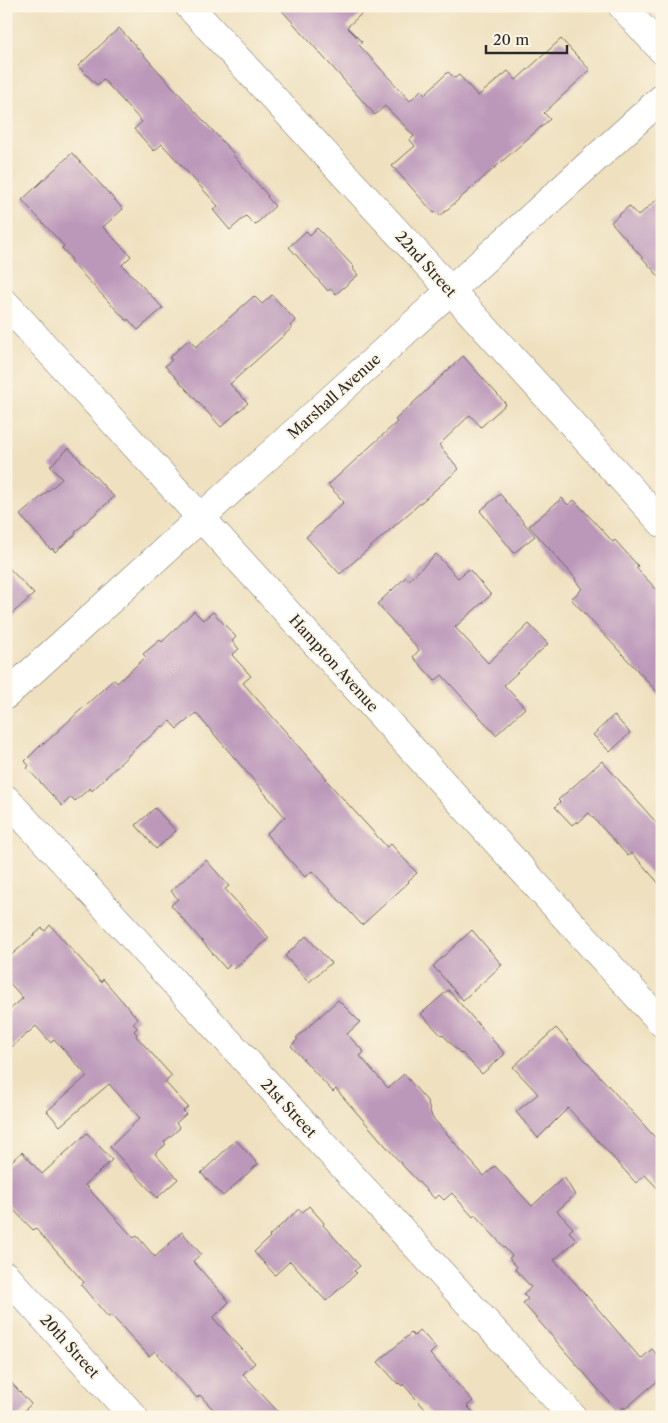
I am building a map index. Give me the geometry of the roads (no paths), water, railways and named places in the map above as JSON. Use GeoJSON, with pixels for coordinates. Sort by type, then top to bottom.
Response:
{"type":"FeatureCollection","features":[{"type":"Feature","properties":{"kind":"street","name":"22nd Street"},"geometry":{"type":"LineString","coordinates":[[189,6],[662,523]]}},
{"type":"Feature","properties":{"kind":"street"},"geometry":{"type":"LineString","coordinates":[[622,6],[662,50]]}},
{"type":"Feature","properties":{"kind":"street","name":"Marshall Avenue"},"geometry":{"type":"LineString","coordinates":[[6,695],[662,98]]}},
{"type":"Feature","properties":{"kind":"street","name":"Hampton Avenue"},"geometry":{"type":"LineString","coordinates":[[6,304],[662,1023]]}},
{"type":"Feature","properties":{"kind":"street","name":"21st Street"},"geometry":{"type":"LineString","coordinates":[[6,799],[572,1417]]}},
{"type":"Feature","properties":{"kind":"street","name":"20th Street"},"geometry":{"type":"LineString","coordinates":[[6,1276],[134,1417]]}}]}
